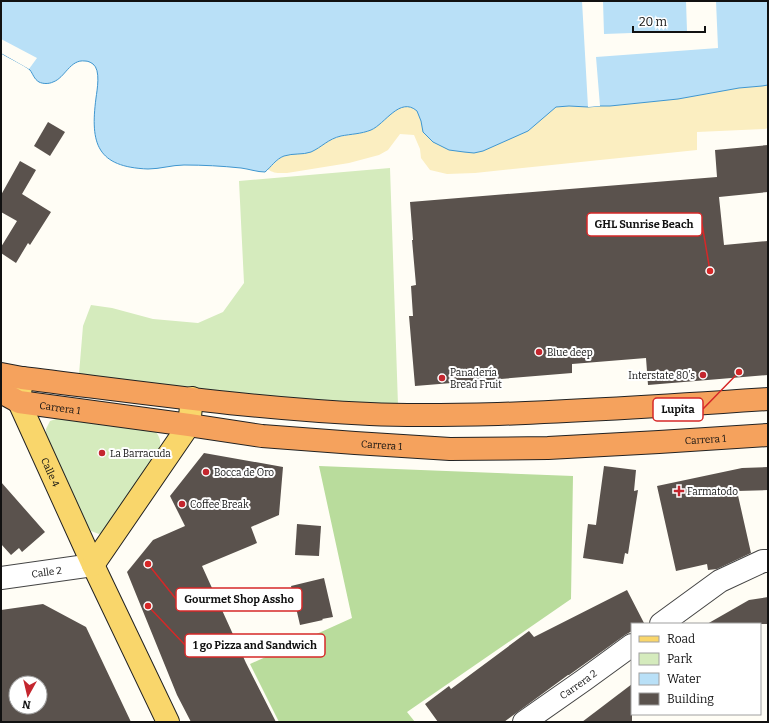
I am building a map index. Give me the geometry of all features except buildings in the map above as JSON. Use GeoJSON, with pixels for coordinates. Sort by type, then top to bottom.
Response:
{"type":"FeatureCollection","features":[{"type":"Feature","properties":{"kind":"highway"},"geometry":{"type":"LineString","coordinates":[[1,374],[22,378],[293,409],[371,414],[447,415],[541,413],[768,399]]}},
{"type":"Feature","properties":{"kind":"highway","name":"Carrera 1"},"geometry":{"type":"LineString","coordinates":[[10,397],[262,436],[450,449],[548,448],[768,435]]}},
{"type":"Feature","properties":{"kind":"main road"},"geometry":{"type":"LineString","coordinates":[[10,397],[22,378]]}},
{"type":"Feature","properties":{"kind":"main road","name":"Calle 4"},"geometry":{"type":"LineString","coordinates":[[10,397],[168,722]]}},
{"type":"Feature","properties":{"kind":"main road"},"geometry":{"type":"LineString","coordinates":[[93,565],[189,425],[192,398]]}},
{"type":"Feature","properties":{"kind":"street"},"geometry":{"type":"LineString","coordinates":[[662,623],[720,580],[763,561],[768,561]]}},
{"type":"Feature","properties":{"kind":"street","name":"Calle 2"},"geometry":{"type":"LineString","coordinates":[[1,578],[93,565]]}},
{"type":"Feature","properties":{"kind":"street","name":"Carrera 2"},"geometry":{"type":"LineString","coordinates":[[524,722],[631,646]]}},
{"type":"Feature","properties":{"kind":"green space"},"geometry":{"type":"Polygon","coordinates":[[[390,168],[398,405],[245,396],[79,374],[83,326],[91,305],[112,308],[153,319],[198,323],[223,312],[244,283],[239,181],[390,168]]]}},
{"type":"Feature","properties":{"kind":"green space"},"geometry":{"type":"Polygon","coordinates":[[[59,418],[156,432],[160,440],[157,454],[106,531],[99,534],[91,531],[83,520],[46,435],[46,429],[50,421],[59,418]]]}},
{"type":"Feature","properties":{"kind":"green space"},"geometry":{"type":"Polygon","coordinates":[[[319,466],[573,476],[571,599],[407,712],[415,722],[279,722],[250,664],[352,618],[319,466]]]}},
{"type":"Feature","properties":{"kind":"sand"},"geometry":{"type":"Polygon","coordinates":[[[768,85],[768,128],[697,132],[697,150],[475,173],[447,174],[430,170],[421,158],[420,149],[414,135],[400,134],[388,150],[379,155],[349,163],[287,173],[270,171],[268,169],[282,157],[309,152],[333,139],[371,130],[392,113],[404,107],[410,107],[417,111],[421,121],[496,145],[528,131],[556,107],[610,106],[678,99],[739,88],[768,85]]]}},
{"type":"Feature","properties":{"kind":"water"},"geometry":{"type":"Polygon","coordinates":[[[1,1],[768,1],[768,85],[739,88],[678,99],[610,106],[556,107],[528,131],[483,151],[474,153],[449,150],[433,142],[423,132],[417,111],[411,107],[405,107],[393,113],[371,130],[336,137],[311,152],[281,157],[265,172],[205,165],[180,165],[148,169],[118,164],[108,158],[101,150],[96,140],[94,128],[98,75],[93,64],[86,61],[80,61],[71,66],[57,80],[51,83],[42,83],[36,79],[28,68],[1,53],[1,1]]]}},
{"type":"Feature","properties":{"kind":"pier"},"geometry":{"type":"Polygon","coordinates":[[[582,1],[603,1],[604,34],[687,31],[686,1],[716,1],[718,48],[596,57],[600,106],[588,107],[582,1]]]}},
{"type":"Feature","properties":{"kind":"pier"},"geometry":{"type":"Polygon","coordinates":[[[1,39],[37,58],[29,69],[1,53],[1,39]]]}},
{"type":"Feature","properties":{"kind":"place","name":"GHL Sunrise Beach"},"geometry":{"type":"Point","coordinates":[710,271]}},
{"type":"Feature","properties":{"kind":"place","name":"Blue deep"},"geometry":{"type":"Point","coordinates":[539,352]}},
{"type":"Feature","properties":{"kind":"place","name":"Lupita"},"geometry":{"type":"Point","coordinates":[739,372]}},
{"type":"Feature","properties":{"kind":"place","name":"Interstate 80's"},"geometry":{"type":"Point","coordinates":[703,375]}},
{"type":"Feature","properties":{"kind":"place","name":"Panadería Bread Fruit"},"geometry":{"type":"Point","coordinates":[442,378]}},
{"type":"Feature","properties":{"kind":"place","name":"La Barracuda"},"geometry":{"type":"Point","coordinates":[102,453]}},
{"type":"Feature","properties":{"kind":"place","name":"Bocca de Oro"},"geometry":{"type":"Point","coordinates":[206,472]}},
{"type":"Feature","properties":{"kind":"place","name":"Farmatodo"},"geometry":{"type":"Point","coordinates":[679,491]}},
{"type":"Feature","properties":{"kind":"place","name":"Coffee Break"},"geometry":{"type":"Point","coordinates":[182,504]}},
{"type":"Feature","properties":{"kind":"place","name":"Gourmet Shop Assho"},"geometry":{"type":"Point","coordinates":[148,564]}},
{"type":"Feature","properties":{"kind":"place","name":"1 go Pizza and Sandwich"},"geometry":{"type":"Point","coordinates":[148,606]}}]}
